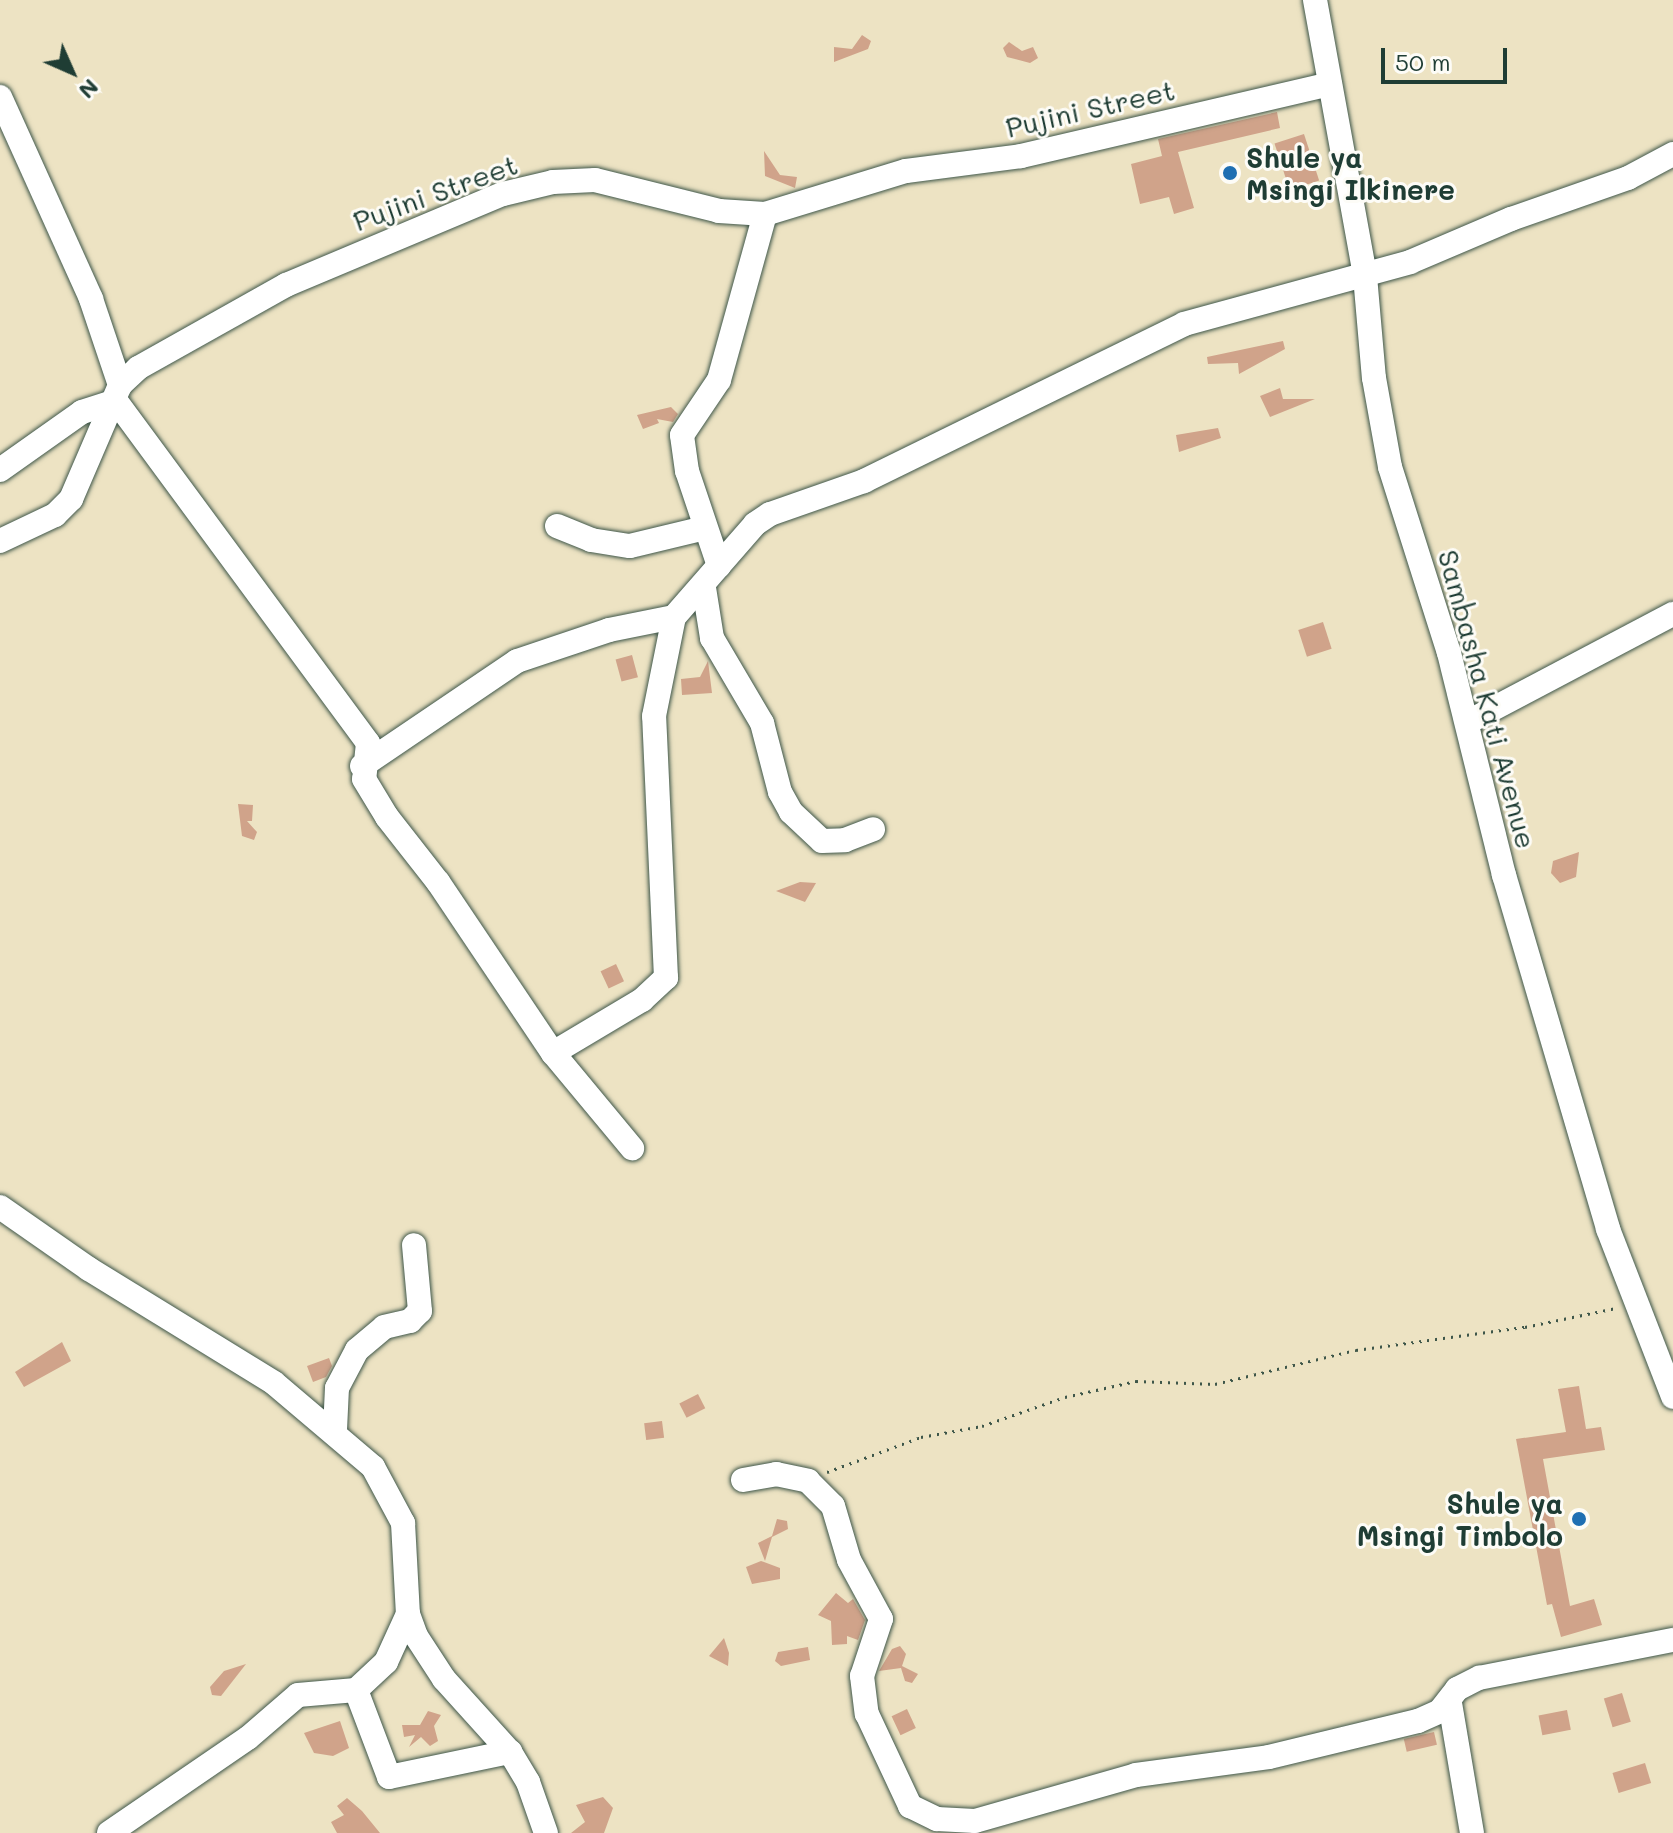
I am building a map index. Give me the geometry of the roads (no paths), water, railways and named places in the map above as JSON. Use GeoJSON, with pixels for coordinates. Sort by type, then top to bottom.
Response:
{"type":"FeatureCollection","features":[{"type":"Feature","properties":{"kind":"street","name":"Sambasha Kati Avenue"},"geometry":{"type":"LineString","coordinates":[[1315,0],[1365,276],[1381,428],[1468,722],[1504,875],[1608,1229],[1673,1397]]}},
{"type":"Feature","properties":{"kind":"street","name":"Pujini Street"},"geometry":{"type":"LineString","coordinates":[[0,541],[55,515],[71,499],[118,393],[152,360],[286,285],[503,194],[553,182],[595,180],[719,211],[765,214],[906,171],[1021,156],[1330,84]]}},
{"type":"Feature","properties":{"kind":"street"},"geometry":{"type":"LineString","coordinates":[[0,97],[91,299],[118,393],[368,743],[362,766],[373,796],[553,1053],[632,1148]]}},
{"type":"Feature","properties":{"kind":"street"},"geometry":{"type":"LineString","coordinates":[[362,766],[517,661],[609,630],[674,617],[704,588],[719,566],[762,518],[864,481],[1184,324],[1233,307],[1365,276],[1628,178],[1673,154]]}},
{"type":"Feature","properties":{"kind":"street"},"geometry":{"type":"LineString","coordinates":[[719,566],[705,528],[682,435],[719,380],[765,214]]}},
{"type":"Feature","properties":{"kind":"street"},"geometry":{"type":"LineString","coordinates":[[0,470],[82,412],[118,393]]}},
{"type":"Feature","properties":{"kind":"street"},"geometry":{"type":"LineString","coordinates":[[557,526],[591,540],[630,546],[705,528]]}},
{"type":"Feature","properties":{"kind":"street"},"geometry":{"type":"LineString","coordinates":[[704,588],[712,638],[762,723],[780,792],[791,812],[822,841],[845,840],[873,829]]}},
{"type":"Feature","properties":{"kind":"street"},"geometry":{"type":"LineString","coordinates":[[1468,722],[1673,614]]}},
{"type":"Feature","properties":{"kind":"street"},"geometry":{"type":"LineString","coordinates":[[553,1053],[642,1000],[666,978],[654,716],[674,617]]}},
{"type":"Feature","properties":{"kind":"street"},"geometry":{"type":"LineString","coordinates":[[0,1207],[89,1269],[274,1383],[335,1430],[373,1467],[403,1523],[408,1614],[426,1654],[510,1752],[528,1782],[546,1833]]}},
{"type":"Feature","properties":{"kind":"street"},"geometry":{"type":"LineString","coordinates":[[335,1430],[337,1388],[357,1350],[384,1327],[410,1321],[420,1311],[414,1245]]}},
{"type":"Feature","properties":{"kind":"street"},"geometry":{"type":"LineString","coordinates":[[743,1480],[776,1474],[808,1481],[833,1506],[849,1560],[879,1608],[881,1619],[861,1694],[898,1783],[921,1815],[952,1821],[1007,1814],[1136,1775],[1269,1757],[1418,1721],[1450,1703],[1457,1689],[1479,1678],[1673,1640]]}},
{"type":"Feature","properties":{"kind":"street"},"geometry":{"type":"LineString","coordinates":[[109,1833],[248,1738],[298,1695],[356,1690],[386,1662],[408,1614]]}},
{"type":"Feature","properties":{"kind":"street"},"geometry":{"type":"LineString","coordinates":[[356,1690],[389,1777],[510,1752]]}},
{"type":"Feature","properties":{"kind":"street"},"geometry":{"type":"LineString","coordinates":[[1450,1703],[1472,1833]]}},
{"type":"Feature","properties":{"kind":"place","name":"Shule ya Msingi Ilkinere"},"geometry":{"type":"Point","coordinates":[1230,173]}},
{"type":"Feature","properties":{"kind":"place","name":"Shule ya Msingi Timbolo"},"geometry":{"type":"Point","coordinates":[1579,1519]}}]}
